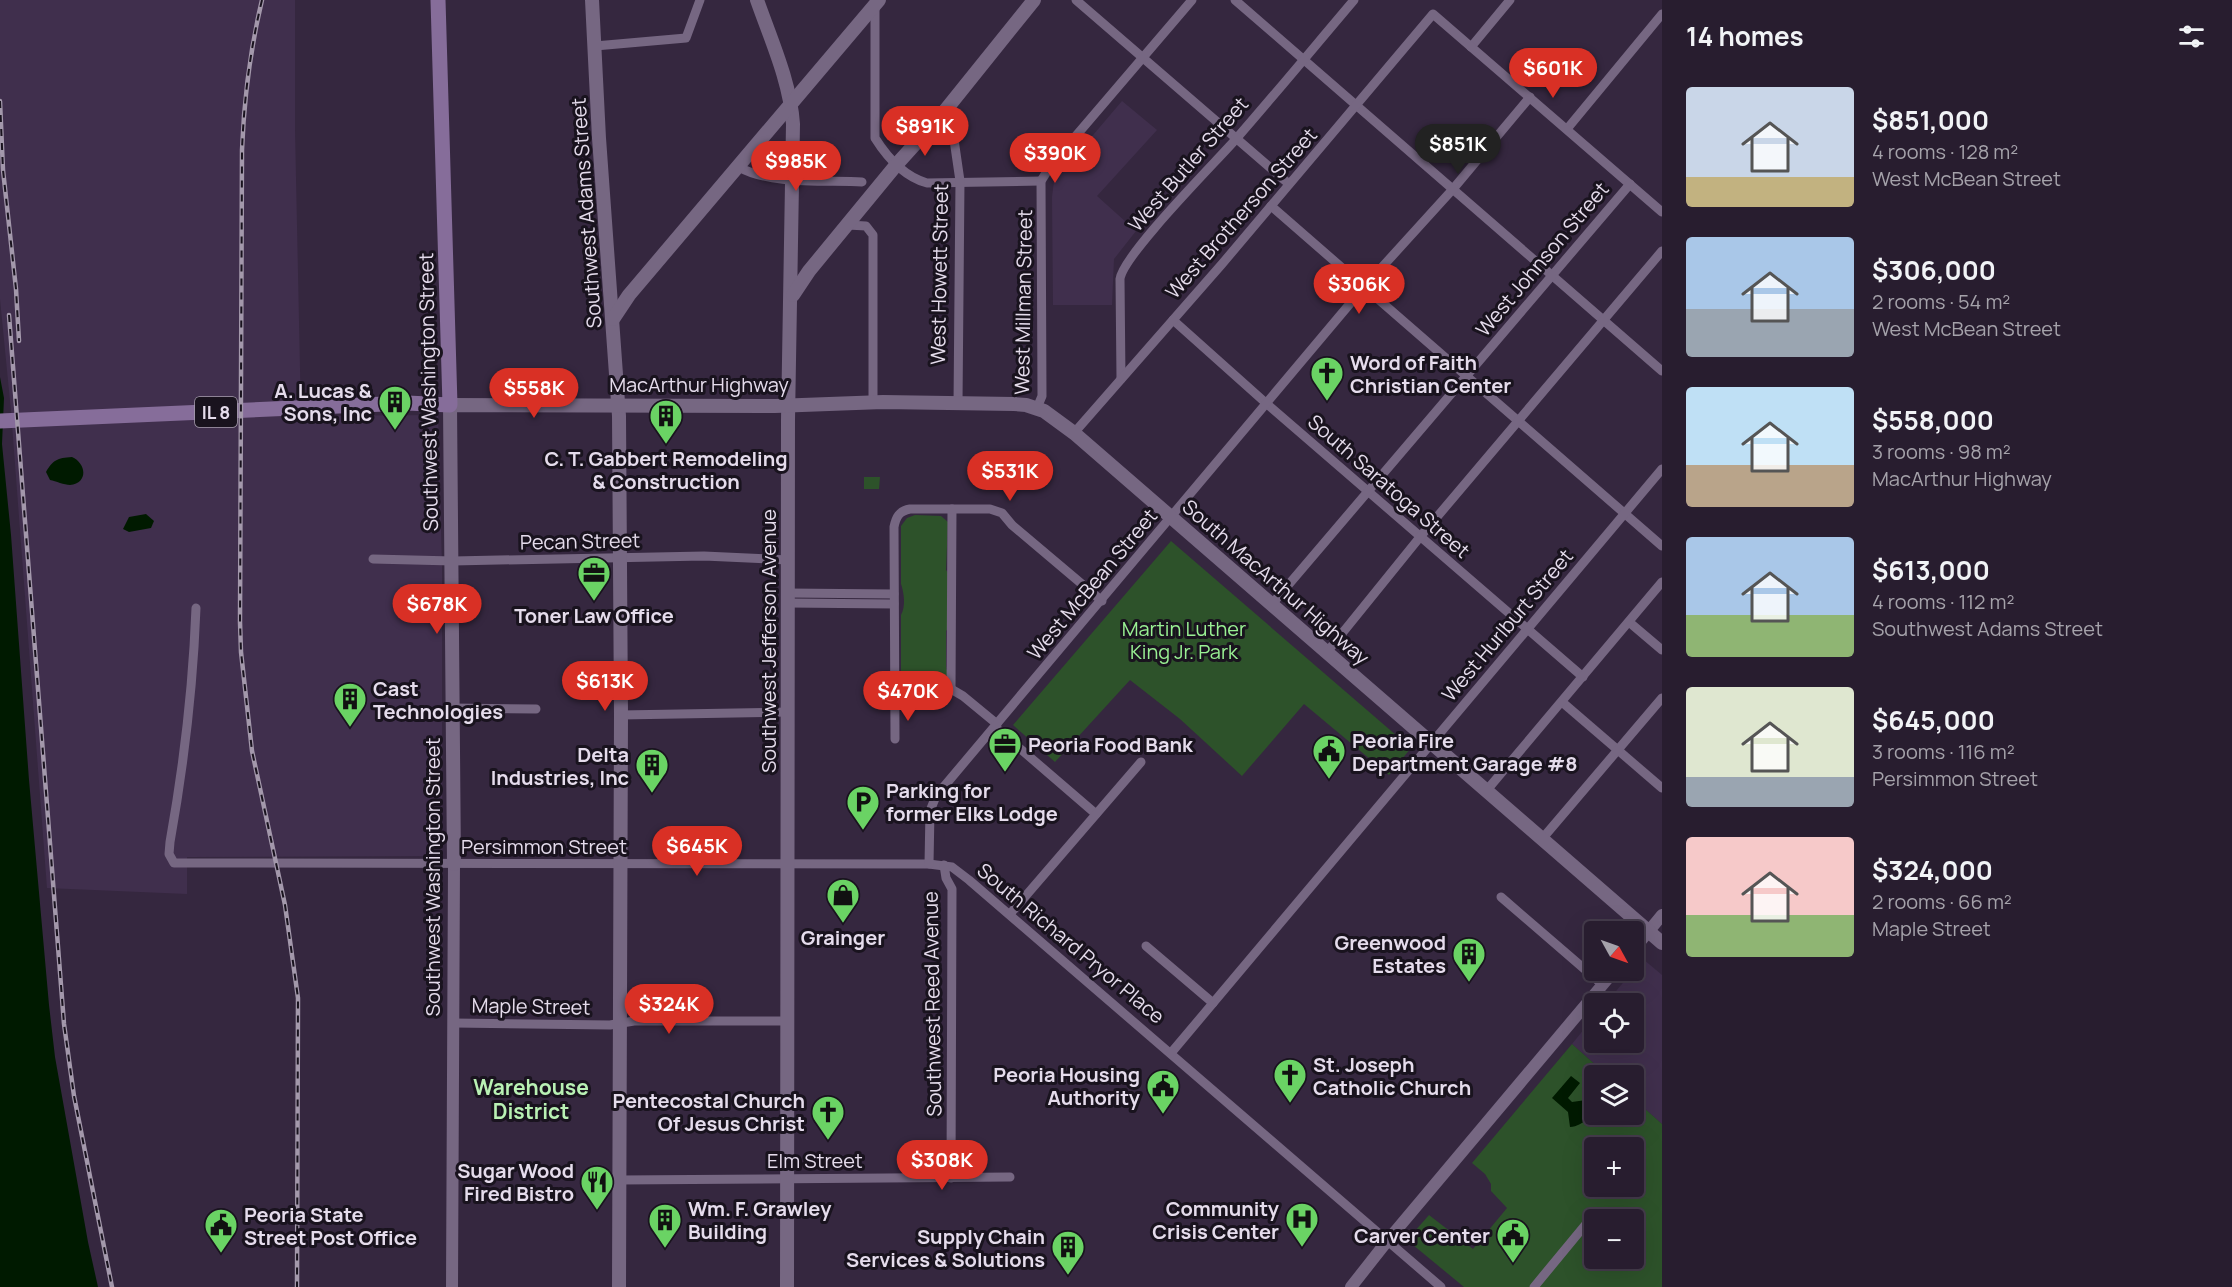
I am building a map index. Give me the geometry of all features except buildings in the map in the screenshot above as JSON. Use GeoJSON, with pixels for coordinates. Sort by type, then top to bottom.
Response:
{"type":"FeatureCollection","features":[{"type":"Feature","properties":{"kind":"main road","name":"Southwest Washington Street"},"geometry":{"type":"LineString","coordinates":[[438,0],[453,561],[454,864]]}},
{"type":"Feature","properties":{"kind":"main road","name":"Southwest Adams Street"},"geometry":{"type":"LineString","coordinates":[[592,0],[619,405],[621,559],[619,1287]]}},
{"type":"Feature","properties":{"kind":"main road","name":"Southwest Jefferson Avenue"},"geometry":{"type":"LineString","coordinates":[[757,0],[792,105],[794,179],[788,560],[787,1287]]}},
{"type":"Feature","properties":{"kind":"main road"},"geometry":{"type":"LineString","coordinates":[[792,297],[809,271],[897,164],[944,112],[1034,0]]}},
{"type":"Feature","properties":{"kind":"main road"},"geometry":{"type":"LineString","coordinates":[[613,319],[635,288],[877,2]]}},
{"type":"Feature","properties":{"kind":"main road","name":"MacArthur Highway"},"geometry":{"type":"LineString","coordinates":[[0,421],[396,404],[789,405],[873,402],[1021,404],[1037,408]]}},
{"type":"Feature","properties":{"kind":"main road","name":"South MacArthur Highway"},"geometry":{"type":"LineString","coordinates":[[1037,408],[1074,433],[1662,943]]}},
{"type":"Feature","properties":{"kind":"street"},"geometry":{"type":"LineString","coordinates":[[1076,0],[1289,184]]}},
{"type":"Feature","properties":{"kind":"street","name":"West Millman Street"},"geometry":{"type":"LineString","coordinates":[[1037,408],[1042,396],[1041,182],[1051,165],[1192,0]]}},
{"type":"Feature","properties":{"kind":"street"},"geometry":{"type":"LineString","coordinates":[[1235,0],[1662,371]]}},
{"type":"Feature","properties":{"kind":"street","name":"West Butler Street"},"geometry":{"type":"LineString","coordinates":[[1121,379],[1120,279],[1122,269],[1354,0]]}},
{"type":"Feature","properties":{"kind":"street"},"geometry":{"type":"LineString","coordinates":[[1510,0],[1471,46],[1630,184],[1660,205]]}},
{"type":"Feature","properties":{"kind":"street"},"geometry":{"type":"LineString","coordinates":[[595,46],[686,38],[700,1]]}},
{"type":"Feature","properties":{"kind":"street"},"geometry":{"type":"LineString","coordinates":[[877,2],[875,138],[883,151],[915,179],[927,183],[1041,182]]}},
{"type":"Feature","properties":{"kind":"street","name":"West Brotherson Street"},"geometry":{"type":"LineString","coordinates":[[1074,433],[1272,206],[1433,14],[1471,46]]}},
{"type":"Feature","properties":{"kind":"street"},"geometry":{"type":"LineString","coordinates":[[1567,129],[1662,14]]}},
{"type":"Feature","properties":{"kind":"street","name":"West McBean Street"},"geometry":{"type":"LineString","coordinates":[[929,864],[930,811],[936,796],[1364,287],[1453,189],[1530,98]]}},
{"type":"Feature","properties":{"kind":"street","name":"West Howett Street"},"geometry":{"type":"LineString","coordinates":[[944,112],[952,126],[960,181],[958,404]]}},
{"type":"Feature","properties":{"kind":"street"},"geometry":{"type":"LineString","coordinates":[[739,167],[750,174],[763,177],[862,182]]}},
{"type":"Feature","properties":{"kind":"street","name":"West Johnson Street"},"geometry":{"type":"LineString","coordinates":[[1272,604],[1630,184]]}},
{"type":"Feature","properties":{"kind":"street"},"geometry":{"type":"LineString","coordinates":[[1272,206],[1662,546]]}},
{"type":"Feature","properties":{"kind":"street"},"geometry":{"type":"LineString","coordinates":[[848,225],[866,226],[873,235],[873,402]]}},
{"type":"Feature","properties":{"kind":"street"},"geometry":{"type":"LineString","coordinates":[[1327,652],[1420,537],[1662,251]]}},
{"type":"Feature","properties":{"kind":"street","name":"South Saratoga Street"},"geometry":{"type":"LineString","coordinates":[[1173,320],[1583,677]]}},
{"type":"Feature","properties":{"kind":"street","name":"West Hurlburt Street"},"geometry":{"type":"LineString","coordinates":[[1171,1053],[1662,468]]}},
{"type":"Feature","properties":{"kind":"street"},"geometry":{"type":"LineString","coordinates":[[895,739],[894,527],[901,512],[909,509],[990,509],[1002,513],[1012,525],[1101,601]]}},
{"type":"Feature","properties":{"kind":"street"},"geometry":{"type":"LineString","coordinates":[[951,689],[952,509]]}},
{"type":"Feature","properties":{"kind":"street","name":"Pecan Street"},"geometry":{"type":"LineString","coordinates":[[373,559],[453,561],[704,556],[788,560]]}},
{"type":"Feature","properties":{"kind":"street"},"geometry":{"type":"LineString","coordinates":[[1487,790],[1662,582]]}},
{"type":"Feature","properties":{"kind":"street"},"geometry":{"type":"LineString","coordinates":[[788,598],[894,599]]}},
{"type":"Feature","properties":{"kind":"street","name":"Persimmon Street"},"geometry":{"type":"LineString","coordinates":[[196,608],[191,699],[183,772],[170,843],[171,861],[179,863],[944,865]]}},
{"type":"Feature","properties":{"kind":"street"},"geometry":{"type":"LineString","coordinates":[[1629,622],[1662,650]]}},
{"type":"Feature","properties":{"kind":"street"},"geometry":{"type":"LineString","coordinates":[[895,688],[951,689],[963,696],[1096,814]]}},
{"type":"Feature","properties":{"kind":"street"},"geometry":{"type":"LineString","coordinates":[[1542,839],[1662,698]]}},
{"type":"Feature","properties":{"kind":"street"},"geometry":{"type":"LineString","coordinates":[[1562,702],[1662,788]]}},
{"type":"Feature","properties":{"kind":"street"},"geometry":{"type":"LineString","coordinates":[[452,708],[536,709]]}},
{"type":"Feature","properties":{"kind":"street"},"geometry":{"type":"LineString","coordinates":[[621,715],[788,712]]}},
{"type":"Feature","properties":{"kind":"street"},"geometry":{"type":"LineString","coordinates":[[1010,914],[1141,762]]}},
{"type":"Feature","properties":{"kind":"street","name":"Southwest Washington Street"},"geometry":{"type":"LineString","coordinates":[[452,1287],[454,864]]}},
{"type":"Feature","properties":{"kind":"street","name":"South Richard Pryor Place"},"geometry":{"type":"LineString","coordinates":[[944,865],[957,870],[1010,914],[1441,1287]]}},
{"type":"Feature","properties":{"kind":"street","name":"Southwest Reed Avenue"},"geometry":{"type":"LineString","coordinates":[[944,865],[946,878],[952,889],[951,1178]]}},
{"type":"Feature","properties":{"kind":"street"},"geometry":{"type":"LineString","coordinates":[[1501,897],[1603,985]]}},
{"type":"Feature","properties":{"kind":"street"},"geometry":{"type":"LineString","coordinates":[[1644,936],[1662,915]]}},
{"type":"Feature","properties":{"kind":"street"},"geometry":{"type":"LineString","coordinates":[[1146,946],[1213,1003]]}},
{"type":"Feature","properties":{"kind":"street"},"geometry":{"type":"LineString","coordinates":[[1351,1287],[1606,981]]}},
{"type":"Feature","properties":{"kind":"street","name":"Maple Street"},"geometry":{"type":"LineString","coordinates":[[454,1023],[589,1025],[788,1021]]}},
{"type":"Feature","properties":{"kind":"street","name":"Elm Street"},"geometry":{"type":"LineString","coordinates":[[620,1180],[1010,1177]]}},
{"type":"Feature","properties":{"kind":"street"},"geometry":{"type":"LineString","coordinates":[[1534,1287],[1584,1226]]}},
{"type":"Feature","properties":{"kind":"shaded area"},"geometry":{"type":"Polygon","coordinates":[[[0,0],[295,0],[295,130],[301,416],[438,415],[442,566],[442,856],[187,857],[187,894],[47,888],[11,411],[0,299],[0,0]]]}},
{"type":"Feature","properties":{"kind":"shaded area"},"geometry":{"type":"Polygon","coordinates":[[[1122,101],[1157,130],[1097,196],[1136,231],[1114,259],[1112,305],[1053,305],[1052,197],[1054,181],[1122,101]]]}},
{"type":"Feature","properties":{"kind":"shaded area"},"geometry":{"type":"Polygon","coordinates":[[[0,377],[4,398],[2,444],[49,1005],[55,1057],[98,1287],[0,1287],[0,377]]]}},
{"type":"Feature","properties":{"kind":"shaded area"},"geometry":{"type":"Polygon","coordinates":[[[72,457],[83,468],[83,477],[80,481],[70,485],[50,480],[46,472],[51,465],[56,460],[72,457]]]}},
{"type":"Feature","properties":{"kind":"shaded area"},"geometry":{"type":"Polygon","coordinates":[[[146,514],[154,521],[151,528],[129,532],[123,529],[129,517],[146,514]]]}},
{"type":"Feature","properties":{"kind":"shaded area"},"geometry":{"type":"Polygon","coordinates":[[[1644,960],[1662,975],[1662,1124],[1644,1108],[1644,1065],[1596,1065],[1572,1044],[1584,1029],[1584,1053],[1644,1053],[1644,993],[1614,993],[1624,981],[1644,981],[1644,960]]]}},
{"type":"Feature","properties":{"kind":"shaded area"},"geometry":{"type":"Polygon","coordinates":[[[1571,1076],[1580,1083],[1568,1098],[1572,1102],[1584,1100],[1584,1122],[1570,1127],[1568,1112],[1552,1098],[1571,1076]]]}},
{"type":"Feature","properties":{"kind":"green space"},"geometry":{"type":"Polygon","coordinates":[[[864,477],[880,477],[879,489],[864,489],[864,477]]]}},
{"type":"Feature","properties":{"kind":"green space"},"geometry":{"type":"Polygon","coordinates":[[[915,515],[941,516],[948,522],[946,570],[949,574],[949,627],[946,631],[946,666],[948,677],[940,683],[924,685],[907,684],[901,674],[901,615],[904,600],[901,584],[901,526],[907,518],[915,515]]]}},
{"type":"Feature","properties":{"kind":"green space","name":"Martin Luther King Jr. Park"},"geometry":{"type":"Polygon","coordinates":[[[1171,541],[1411,748],[1389,775],[1304,704],[1242,776],[1180,719],[1130,680],[1055,762],[1013,725],[1171,541]]]}},
{"type":"Feature","properties":{"kind":"green space"},"geometry":{"type":"Polygon","coordinates":[[[1572,1044],[1596,1065],[1584,1065],[1584,1125],[1644,1125],[1644,1108],[1662,1124],[1662,1287],[1464,1287],[1407,1240],[1429,1215],[1473,1249],[1507,1208],[1491,1191],[1491,1184],[1485,1174],[1472,1163],[1572,1044]]]}},
{"type":"Feature","properties":{"kind":"railway"},"geometry":{"type":"LineString","coordinates":[[262,0],[248,75],[242,150],[240,622],[252,751],[285,905],[298,998],[297,1287]]}},
{"type":"Feature","properties":{"kind":"railway"},"geometry":{"type":"LineString","coordinates":[[0,101],[3,170],[16,289],[19,341]]}},
{"type":"Feature","properties":{"kind":"railway"},"geometry":{"type":"LineString","coordinates":[[9,315],[64,1024],[74,1096],[112,1287]]}},
{"type":"Feature","properties":{"kind":"place","name":"Word of Faith Christian Center"},"geometry":{"type":"Point","coordinates":[1327,402]}},
{"type":"Feature","properties":{"kind":"place","name":"A. Lucas & Sons, Inc"},"geometry":{"type":"Point","coordinates":[395,431]}},
{"type":"Feature","properties":{"kind":"place","name":"C. T. Gabbert Remodeling & Construction"},"geometry":{"type":"Point","coordinates":[666,445]}},
{"type":"Feature","properties":{"kind":"place","name":"Toner Law Office"},"geometry":{"type":"Point","coordinates":[594,602]}},
{"type":"Feature","properties":{"kind":"place","name":"Cast Technologies"},"geometry":{"type":"Point","coordinates":[350,728]}},
{"type":"Feature","properties":{"kind":"place","name":"Peoria Food Bank"},"geometry":{"type":"Point","coordinates":[1005,773]}},
{"type":"Feature","properties":{"kind":"place","name":"Peoria Fire Department Garage #8"},"geometry":{"type":"Point","coordinates":[1329,780]}},
{"type":"Feature","properties":{"kind":"place","name":"Delta Industries, Inc"},"geometry":{"type":"Point","coordinates":[652,794]}},
{"type":"Feature","properties":{"kind":"place","name":"Parking for former Elks Lodge"},"geometry":{"type":"Point","coordinates":[863,831]}},
{"type":"Feature","properties":{"kind":"place","name":"Grainger"},"geometry":{"type":"Point","coordinates":[843,924]}},
{"type":"Feature","properties":{"kind":"place","name":"Greenwood Estates"},"geometry":{"type":"Point","coordinates":[1469,983]}},
{"type":"Feature","properties":{"kind":"place","name":"St. Joseph Catholic Church"},"geometry":{"type":"Point","coordinates":[1290,1104]}},
{"type":"Feature","properties":{"kind":"place","name":"Peoria Housing Authority"},"geometry":{"type":"Point","coordinates":[1163,1115]}},
{"type":"Feature","properties":{"kind":"place","name":"Pentecostal Church Of Jesus Christ"},"geometry":{"type":"Point","coordinates":[828,1141]}},
{"type":"Feature","properties":{"kind":"place","name":"Sugar Wood Fired Bistro"},"geometry":{"type":"Point","coordinates":[597,1211]}},
{"type":"Feature","properties":{"kind":"place","name":"Community Crisis Center"},"geometry":{"type":"Point","coordinates":[1302,1248]}},
{"type":"Feature","properties":{"kind":"place","name":"Wm. F. Grawley Building"},"geometry":{"type":"Point","coordinates":[665,1249]}},
{"type":"Feature","properties":{"kind":"place","name":"Peoria State Street Post Office"},"geometry":{"type":"Point","coordinates":[221,1254]}},
{"type":"Feature","properties":{"kind":"place","name":"Carver Center"},"geometry":{"type":"Point","coordinates":[1513,1264]}},
{"type":"Feature","properties":{"kind":"place","name":"Supply Chain Services & Solutions"},"geometry":{"type":"Point","coordinates":[1068,1276]}},
{"type":"Feature","properties":{"kind":"district","name":"Warehouse District"},"geometry":{"type":"Point","coordinates":[531,1099]}}]}
